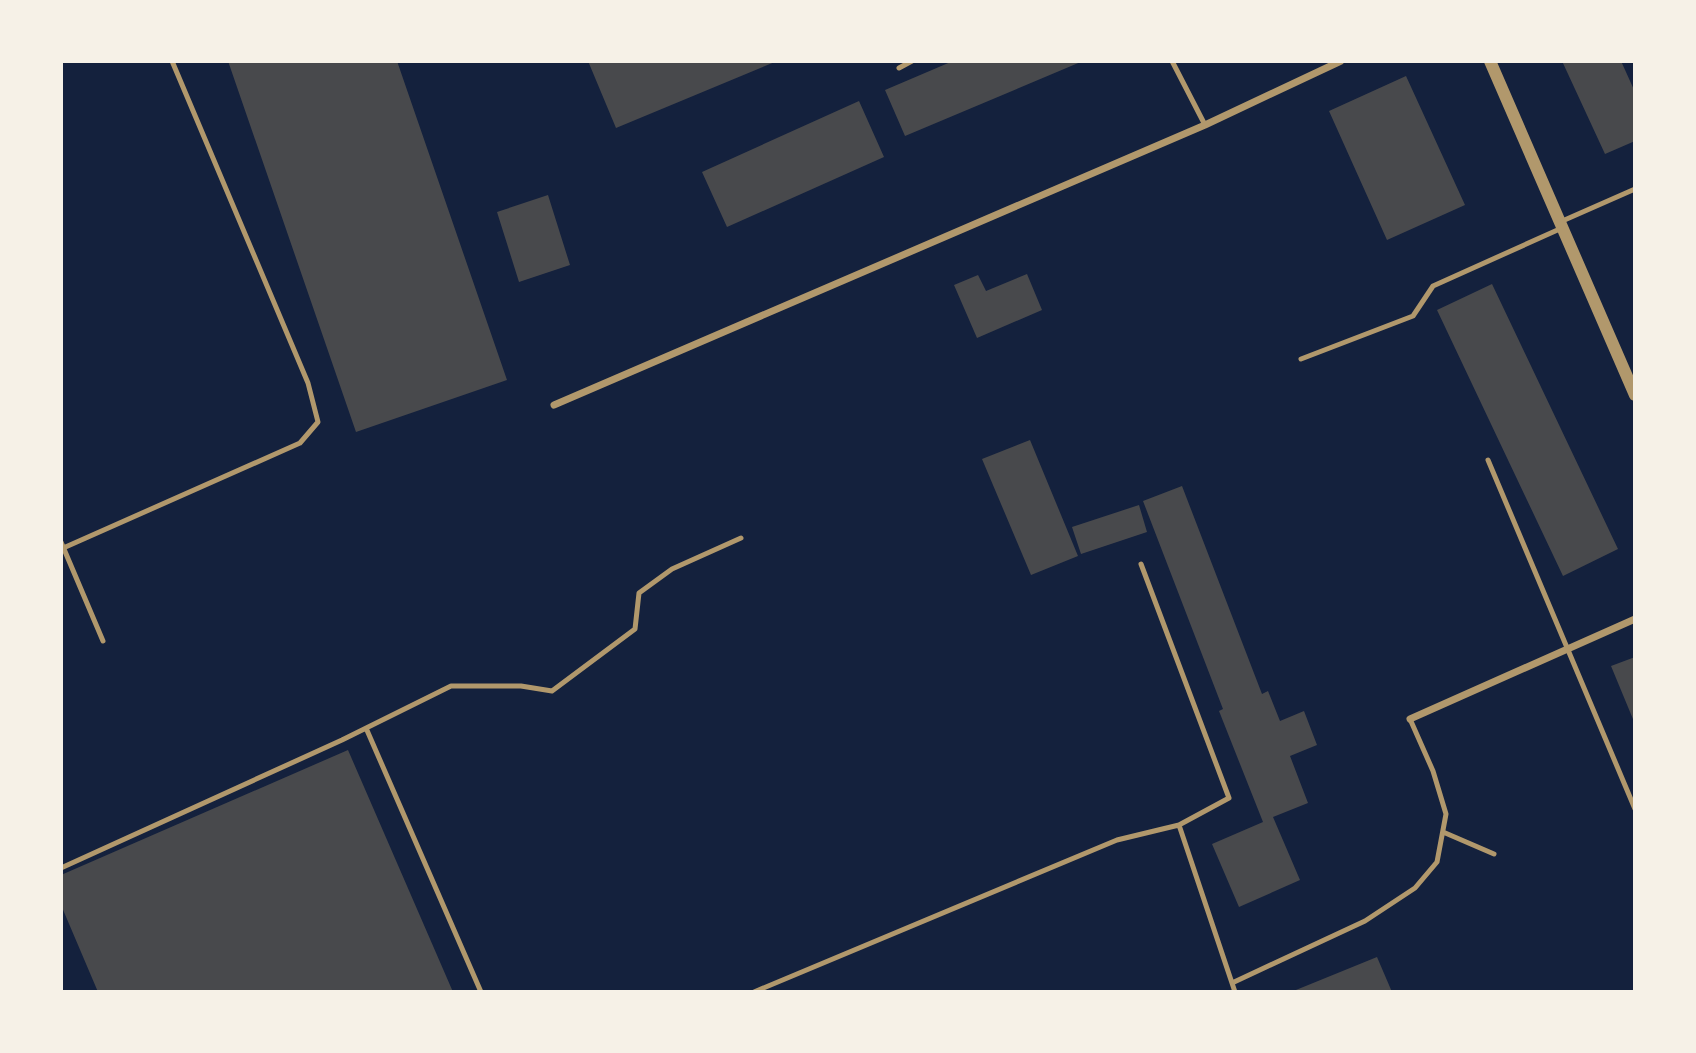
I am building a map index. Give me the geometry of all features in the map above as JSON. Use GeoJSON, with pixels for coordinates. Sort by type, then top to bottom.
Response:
{"type":"FeatureCollection","features":[{"type":"Feature","properties":{"kind":"street"},"geometry":{"type":"LineString","coordinates":[[554,405],[1205,125],[1341,61]]}},
{"type":"Feature","properties":{"kind":"street"},"geometry":{"type":"LineString","coordinates":[[1490,61],[1635,395]]}},
{"type":"Feature","properties":{"kind":"street"},"geometry":{"type":"LineString","coordinates":[[1410,719],[1635,619]]}},
{"type":"Feature","properties":{"kind":"lane"},"geometry":{"type":"LineString","coordinates":[[103,641],[62,546],[300,443],[318,422],[308,383],[172,61]]}},
{"type":"Feature","properties":{"kind":"lane"},"geometry":{"type":"LineString","coordinates":[[899,68],[912,61]]}},
{"type":"Feature","properties":{"kind":"lane"},"geometry":{"type":"LineString","coordinates":[[1172,61],[1205,125]]}},
{"type":"Feature","properties":{"kind":"lane"},"geometry":{"type":"LineString","coordinates":[[1301,359],[1413,316],[1433,286],[1635,189]]}},
{"type":"Feature","properties":{"kind":"lane"},"geometry":{"type":"LineString","coordinates":[[1488,460],[1635,809]]}},
{"type":"Feature","properties":{"kind":"lane"},"geometry":{"type":"LineString","coordinates":[[61,868],[366,728],[451,686],[521,686],[552,691],[635,629],[639,593],[672,569],[741,538]]}},
{"type":"Feature","properties":{"kind":"lane"},"geometry":{"type":"LineString","coordinates":[[754,992],[1118,840],[1179,825],[1229,798],[1141,564]]}},
{"type":"Feature","properties":{"kind":"lane"},"geometry":{"type":"LineString","coordinates":[[1232,983],[1365,921],[1415,888],[1437,862],[1446,814],[1433,771],[1410,719]]}},
{"type":"Feature","properties":{"kind":"lane"},"geometry":{"type":"LineString","coordinates":[[366,728],[481,992]]}},
{"type":"Feature","properties":{"kind":"lane"},"geometry":{"type":"LineString","coordinates":[[1179,825],[1235,992]]}},
{"type":"Feature","properties":{"kind":"lane"},"geometry":{"type":"LineString","coordinates":[[1443,832],[1494,854]]}},
{"type":"Feature","properties":{"kind":"building"},"geometry":{"type":"Polygon","coordinates":[[[228,61],[397,61],[507,380],[356,432],[228,61]]]}},
{"type":"Feature","properties":{"kind":"building"},"geometry":{"type":"Polygon","coordinates":[[[588,61],[777,61],[616,128],[588,61]]]}},
{"type":"Feature","properties":{"kind":"building"},"geometry":{"type":"Polygon","coordinates":[[[953,61],[1083,61],[905,136],[885,90],[953,61]]]}},
{"type":"Feature","properties":{"kind":"building"},"geometry":{"type":"Polygon","coordinates":[[[1562,61],[1621,61],[1635,92],[1635,141],[1605,154],[1562,61]]]}},
{"type":"Feature","properties":{"kind":"building"},"geometry":{"type":"Polygon","coordinates":[[[1406,76],[1465,205],[1387,240],[1329,111],[1406,76]]]}},
{"type":"Feature","properties":{"kind":"building"},"geometry":{"type":"Polygon","coordinates":[[[859,101],[884,157],[727,227],[702,172],[859,101]]]}},
{"type":"Feature","properties":{"kind":"building"},"geometry":{"type":"Polygon","coordinates":[[[548,195],[570,265],[519,282],[497,212],[548,195]]]}},
{"type":"Feature","properties":{"kind":"building"},"geometry":{"type":"Polygon","coordinates":[[[1027,274],[1042,310],[977,338],[954,285],[978,275],[986,291],[1027,274]]]}},
{"type":"Feature","properties":{"kind":"building"},"geometry":{"type":"Polygon","coordinates":[[[1492,284],[1618,549],[1563,576],[1437,310],[1492,284]]]}},
{"type":"Feature","properties":{"kind":"building"},"geometry":{"type":"Polygon","coordinates":[[[1030,440],[1078,556],[1031,575],[982,459],[1030,440]]]}},
{"type":"Feature","properties":{"kind":"building"},"geometry":{"type":"Polygon","coordinates":[[[1182,486],[1262,694],[1268,691],[1280,721],[1304,711],[1317,745],[1290,756],[1308,803],[1273,817],[1300,880],[1239,907],[1212,844],[1263,822],[1219,711],[1223,709],[1143,501],[1182,486]]]}},
{"type":"Feature","properties":{"kind":"building"},"geometry":{"type":"Polygon","coordinates":[[[1139,505],[1147,532],[1081,554],[1072,527],[1139,505]]]}},
{"type":"Feature","properties":{"kind":"building"},"geometry":{"type":"Polygon","coordinates":[[[1635,657],[1635,724],[1611,666],[1635,657]]]}},
{"type":"Feature","properties":{"kind":"building"},"geometry":{"type":"Polygon","coordinates":[[[348,750],[453,992],[98,992],[61,905],[61,875],[348,750]]]}},
{"type":"Feature","properties":{"kind":"building"},"geometry":{"type":"Polygon","coordinates":[[[1377,957],[1392,992],[1291,992],[1377,957]]]}}]}
